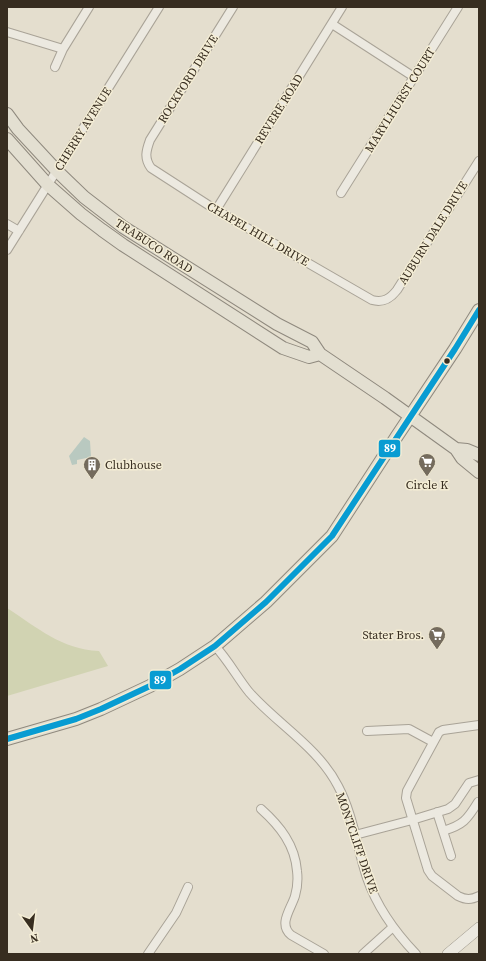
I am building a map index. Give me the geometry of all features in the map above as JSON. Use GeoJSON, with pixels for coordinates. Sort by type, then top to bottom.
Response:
{"type":"FeatureCollection","features":[{"type":"Feature","properties":{"kind":"main road","name":"TRABUCO ROAD"},"geometry":{"type":"LineString","coordinates":[[7,114],[18,129],[56,171],[84,197],[123,227],[277,324],[312,342],[320,354],[456,449],[462,458],[479,472]]}},
{"type":"Feature","properties":{"kind":"main road","name":"TRABUCO ROAD"},"geometry":{"type":"LineString","coordinates":[[7,139],[48,185],[81,214],[123,246],[283,348],[309,357],[320,354]]}},
{"type":"Feature","properties":{"kind":"main road"},"geometry":{"type":"LineString","coordinates":[[7,739],[55,726],[100,710],[150,686],[180,669],[214,646],[266,602],[332,536],[479,310]]}},
{"type":"Feature","properties":{"kind":"main road","name":"TRABUCO ROAD"},"geometry":{"type":"LineString","coordinates":[[456,449],[467,450],[479,455]]}},
{"type":"Feature","properties":{"kind":"street"},"geometry":{"type":"LineString","coordinates":[[55,67],[63,49],[89,7]]}},
{"type":"Feature","properties":{"kind":"street","name":"CHERRY AVENUE"},"geometry":{"type":"LineString","coordinates":[[7,250],[159,7]]}},
{"type":"Feature","properties":{"kind":"street","name":"ROCKFORD DRIVE"},"geometry":{"type":"LineString","coordinates":[[146,151],[150,140],[233,7]]}},
{"type":"Feature","properties":{"kind":"street","name":"REVERE ROAD"},"geometry":{"type":"LineString","coordinates":[[216,210],[342,7]]}},
{"type":"Feature","properties":{"kind":"street","name":"MARYLHURST COURT"},"geometry":{"type":"LineString","coordinates":[[341,193],[458,7]]}},
{"type":"Feature","properties":{"kind":"street"},"geometry":{"type":"LineString","coordinates":[[332,24],[414,77]]}},
{"type":"Feature","properties":{"kind":"street"},"geometry":{"type":"LineString","coordinates":[[7,32],[63,49]]}},
{"type":"Feature","properties":{"kind":"street","name":"CHAPEL HILL DRIVE"},"geometry":{"type":"LineString","coordinates":[[146,151],[147,163],[151,168],[216,210],[372,300],[384,301]]}},
{"type":"Feature","properties":{"kind":"street","name":"AUBURN DALE DRIVE"},"geometry":{"type":"LineString","coordinates":[[384,301],[391,297],[397,290],[479,161]]}},
{"type":"Feature","properties":{"kind":"street"},"geometry":{"type":"LineString","coordinates":[[7,224],[19,231]]}},
{"type":"Feature","properties":{"kind":"street","name":"MONTCLIFF DRIVE"},"geometry":{"type":"LineString","coordinates":[[214,646],[249,692],[313,752],[327,768],[338,786],[347,806],[368,880],[381,908],[393,927],[416,954]]}},
{"type":"Feature","properties":{"kind":"street"},"geometry":{"type":"LineString","coordinates":[[479,725],[443,730],[439,732],[407,791],[407,805],[429,873],[458,896],[463,898],[473,898],[479,896]]}},
{"type":"Feature","properties":{"kind":"street"},"geometry":{"type":"LineString","coordinates":[[367,731],[409,729],[433,742]]}},
{"type":"Feature","properties":{"kind":"street"},"geometry":{"type":"LineString","coordinates":[[355,835],[412,820],[452,807],[469,783],[479,780]]}},
{"type":"Feature","properties":{"kind":"street"},"geometry":{"type":"LineString","coordinates":[[443,831],[455,827],[469,817],[478,802]]}},
{"type":"Feature","properties":{"kind":"street"},"geometry":{"type":"LineString","coordinates":[[261,809],[283,832],[292,847],[296,865],[297,873],[295,896],[286,916],[285,927],[287,932],[324,954]]}},
{"type":"Feature","properties":{"kind":"street"},"geometry":{"type":"LineString","coordinates":[[438,812],[451,856]]}},
{"type":"Feature","properties":{"kind":"street"},"geometry":{"type":"LineString","coordinates":[[148,954],[176,912],[188,887]]}},
{"type":"Feature","properties":{"kind":"street"},"geometry":{"type":"LineString","coordinates":[[363,954],[371,945],[393,927]]}},
{"type":"Feature","properties":{"kind":"street"},"geometry":{"type":"LineString","coordinates":[[448,954],[479,928]]}},
{"type":"Feature","properties":{"kind":"green space"},"geometry":{"type":"Polygon","coordinates":[[[7,608],[61,642],[85,649],[99,651],[108,666],[7,696],[7,608]]]}},
{"type":"Feature","properties":{"kind":"shaded area"},"geometry":{"type":"Polygon","coordinates":[[[84,437],[90,441],[91,457],[77,460],[77,464],[72,465],[69,456],[84,437]]]}},
{"type":"Feature","properties":{"kind":"transit line","name":"89"},"geometry":{"type":"LineString","coordinates":[[7,739],[76,719],[150,686],[180,669],[215,646],[266,602],[332,536],[479,310]]}},
{"type":"Feature","properties":{"kind":"place","name":"Circle K"},"geometry":{"type":"Point","coordinates":[427,477]}},
{"type":"Feature","properties":{"kind":"place","name":"Clubhouse"},"geometry":{"type":"Point","coordinates":[92,480]}},
{"type":"Feature","properties":{"kind":"place","name":"Stater Bros."},"geometry":{"type":"Point","coordinates":[437,650]}}]}
